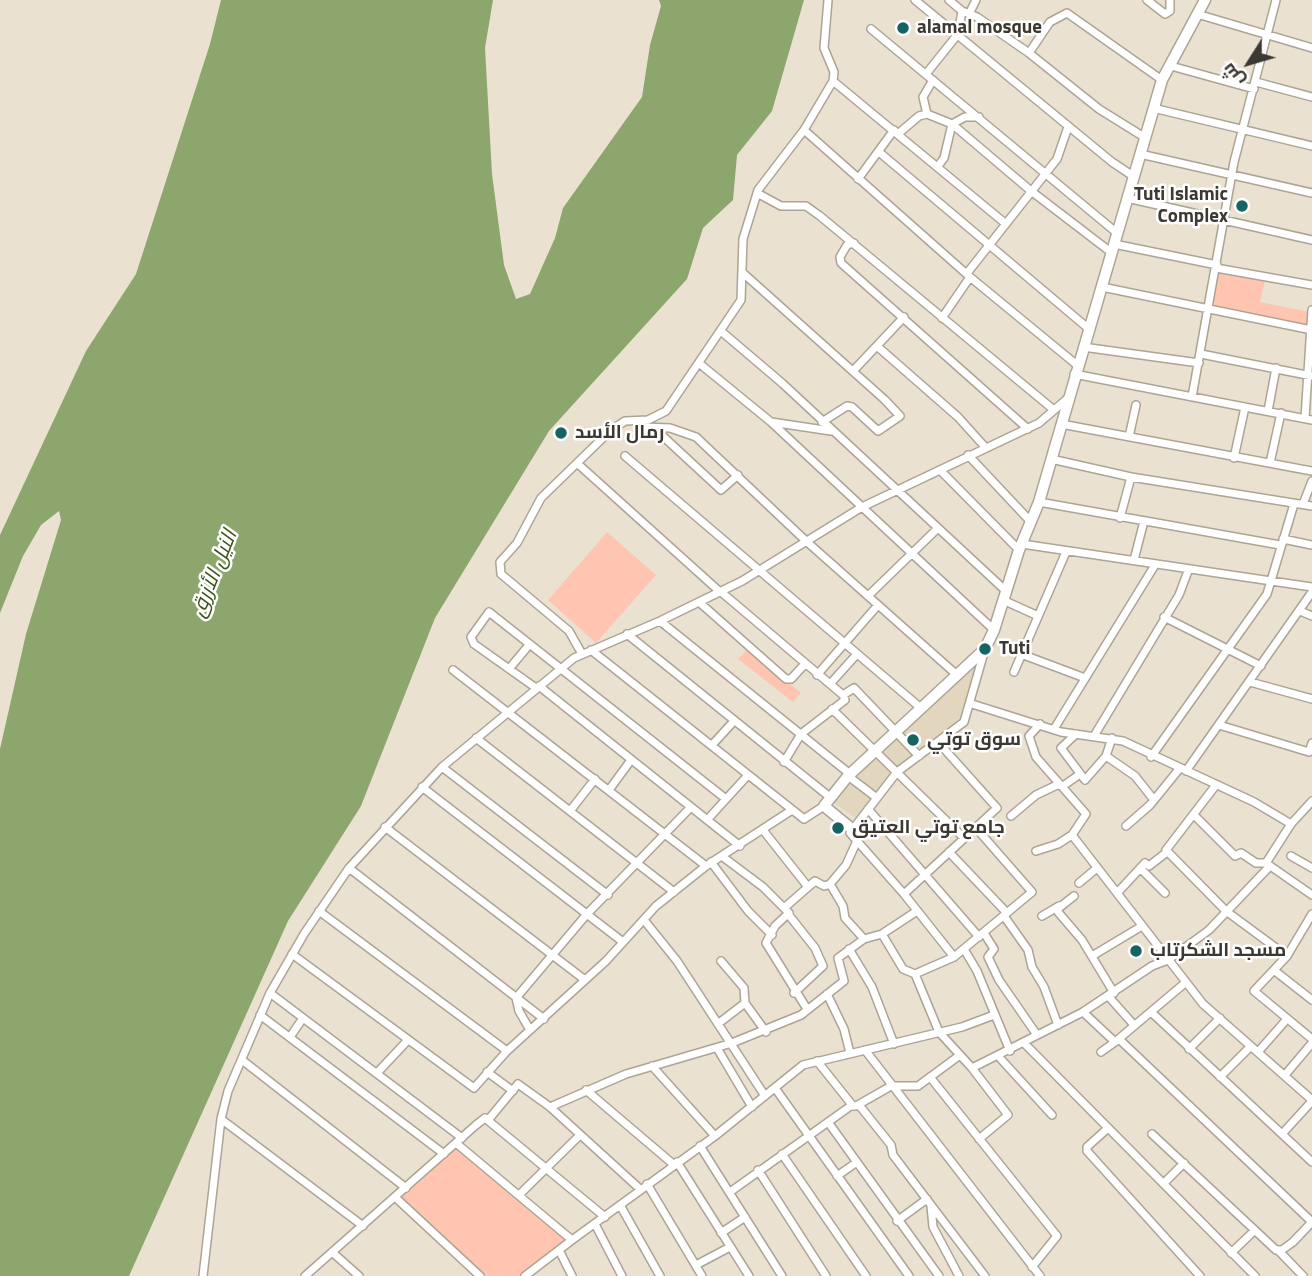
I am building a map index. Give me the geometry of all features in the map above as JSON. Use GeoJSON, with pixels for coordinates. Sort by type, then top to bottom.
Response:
{"type":"FeatureCollection","features":[{"type":"Feature","properties":{"kind":"street"},"geometry":{"type":"LineString","coordinates":[[582,654],[569,631],[510,582],[499,568],[517,543],[541,498],[618,424],[660,416],[666,411],[722,332],[741,300],[743,239],[757,193],[804,130],[833,81],[834,72],[824,48],[828,0]]}},
{"type":"Feature","properties":{"kind":"street"},"geometry":{"type":"LineString","coordinates":[[915,0],[1068,127],[1133,176]]}},
{"type":"Feature","properties":{"kind":"street"},"geometry":{"type":"LineString","coordinates":[[949,0],[1029,53],[1099,109],[1144,137]]}},
{"type":"Feature","properties":{"kind":"street"},"geometry":{"type":"LineString","coordinates":[[926,74],[958,34],[965,13],[976,0]]}},
{"type":"Feature","properties":{"kind":"street"},"geometry":{"type":"LineString","coordinates":[[1147,0],[1165,14],[1170,11],[1170,0]]}},
{"type":"Feature","properties":{"kind":"street"},"geometry":{"type":"LineString","coordinates":[[954,957],[904,894],[856,843],[850,833],[897,772],[964,722],[972,704],[985,649],[1039,502],[1162,80],[1205,0]]}},
{"type":"Feature","properties":{"kind":"street"},"geometry":{"type":"LineString","coordinates":[[1192,397],[1232,175],[1276,0]]}},
{"type":"Feature","properties":{"kind":"street"},"geometry":{"type":"LineString","coordinates":[[1029,53],[1051,22],[1067,13],[1162,80]]}},
{"type":"Feature","properties":{"kind":"street"},"geometry":{"type":"LineString","coordinates":[[1197,14],[1312,48]]}},
{"type":"Feature","properties":{"kind":"street"},"geometry":{"type":"LineString","coordinates":[[871,29],[1117,233]]}},
{"type":"Feature","properties":{"kind":"street"},"geometry":{"type":"LineString","coordinates":[[1171,66],[1312,97]]}},
{"type":"Feature","properties":{"kind":"street"},"geometry":{"type":"LineString","coordinates":[[928,114],[923,97],[933,80]]}},
{"type":"Feature","properties":{"kind":"street"},"geometry":{"type":"LineString","coordinates":[[833,81],[1006,224]]}},
{"type":"Feature","properties":{"kind":"street"},"geometry":{"type":"LineString","coordinates":[[1153,108],[1312,146]]}},
{"type":"Feature","properties":{"kind":"street"},"geometry":{"type":"LineString","coordinates":[[858,179],[896,131],[919,116],[928,114],[952,124],[1031,191],[1113,249],[1312,285]]}},
{"type":"Feature","properties":{"kind":"street"},"geometry":{"type":"LineString","coordinates":[[938,166],[944,158],[952,124],[965,117],[979,117]]}},
{"type":"Feature","properties":{"kind":"street"},"geometry":{"type":"LineString","coordinates":[[942,318],[990,244],[1057,159],[1068,127]]}},
{"type":"Feature","properties":{"kind":"street"},"geometry":{"type":"LineString","coordinates":[[804,130],[1076,369],[1192,397],[1308,419],[1312,310]]}},
{"type":"Feature","properties":{"kind":"street"},"geometry":{"type":"LineString","coordinates":[[880,152],[1089,329]]}},
{"type":"Feature","properties":{"kind":"street"},"geometry":{"type":"LineString","coordinates":[[1140,154],[1312,193]]}},
{"type":"Feature","properties":{"kind":"street"},"geometry":{"type":"LineString","coordinates":[[757,193],[781,206],[806,206],[1054,410]]}},
{"type":"Feature","properties":{"kind":"street"},"geometry":{"type":"LineString","coordinates":[[1127,198],[1312,240]]}},
{"type":"Feature","properties":{"kind":"street"},"geometry":{"type":"LineString","coordinates":[[854,243],[847,245],[840,257],[841,262],[1028,429]]}},
{"type":"Feature","properties":{"kind":"street"},"geometry":{"type":"LineString","coordinates":[[743,273],[900,416],[878,431],[852,407],[846,406],[822,422]]}},
{"type":"Feature","properties":{"kind":"street"},"geometry":{"type":"LineString","coordinates":[[1102,287],[1311,330]]}},
{"type":"Feature","properties":{"kind":"street"},"geometry":{"type":"LineString","coordinates":[[853,371],[904,317]]}},
{"type":"Feature","properties":{"kind":"street"},"geometry":{"type":"LineString","coordinates":[[722,332],[896,490],[1006,597],[1036,615]]}},
{"type":"Feature","properties":{"kind":"street"},"geometry":{"type":"LineString","coordinates":[[1083,346],[1199,363]]}},
{"type":"Feature","properties":{"kind":"street"},"geometry":{"type":"LineString","coordinates":[[878,347],[958,416],[985,447]]}},
{"type":"Feature","properties":{"kind":"street"},"geometry":{"type":"LineString","coordinates":[[1201,354],[1310,375]]}},
{"type":"Feature","properties":{"kind":"street"},"geometry":{"type":"LineString","coordinates":[[700,364],[771,422],[994,630]]}},
{"type":"Feature","properties":{"kind":"street"},"geometry":{"type":"LineString","coordinates":[[1268,411],[1276,369]]}},
{"type":"Feature","properties":{"kind":"street"},"geometry":{"type":"LineString","coordinates":[[203,1276],[218,1166],[221,1119],[228,1091],[260,1015],[292,954],[349,868],[422,787],[537,687],[582,654],[660,621],[720,591],[862,507],[1028,429],[1067,399]]}},
{"type":"Feature","properties":{"kind":"street"},"geometry":{"type":"LineString","coordinates":[[1129,437],[1136,405]]}},
{"type":"Feature","properties":{"kind":"street"},"geometry":{"type":"LineString","coordinates":[[1234,458],[1245,407]]}},
{"type":"Feature","properties":{"kind":"street"},"geometry":{"type":"LineString","coordinates":[[1270,463],[1281,414]]}},
{"type":"Feature","properties":{"kind":"street"},"geometry":{"type":"LineString","coordinates":[[636,422],[643,428],[689,432],[806,541],[957,675]]}},
{"type":"Feature","properties":{"kind":"street"},"geometry":{"type":"LineString","coordinates":[[771,422],[831,431]]}},
{"type":"Feature","properties":{"kind":"street"},"geometry":{"type":"LineString","coordinates":[[1061,424],[1312,471]]}},
{"type":"Feature","properties":{"kind":"street"},"geometry":{"type":"LineString","coordinates":[[654,429],[721,490],[738,475]]}},
{"type":"Feature","properties":{"kind":"street"},"geometry":{"type":"LineString","coordinates":[[968,455],[1031,522]]}},
{"type":"Feature","properties":{"kind":"street"},"geometry":{"type":"LineString","coordinates":[[625,456],[677,496],[758,570],[922,709]]}},
{"type":"Feature","properties":{"kind":"street"},"geometry":{"type":"LineString","coordinates":[[1051,459],[1131,477],[1312,506]]}},
{"type":"Feature","properties":{"kind":"street"},"geometry":{"type":"LineString","coordinates":[[578,464],[804,665],[843,695],[845,700],[801,734],[784,762]]}},
{"type":"Feature","properties":{"kind":"street"},"geometry":{"type":"LineString","coordinates":[[940,470],[1021,547],[1270,580],[1312,589],[1300,611],[1250,682],[1183,770],[1126,826]]}},
{"type":"Feature","properties":{"kind":"street"},"geometry":{"type":"LineString","coordinates":[[1120,518],[1131,477]]}},
{"type":"Feature","properties":{"kind":"street"},"geometry":{"type":"LineString","coordinates":[[1303,505],[1312,481]]}},
{"type":"Feature","properties":{"kind":"street"},"geometry":{"type":"LineString","coordinates":[[1039,502],[1120,518],[1312,545]]}},
{"type":"Feature","properties":{"kind":"street"},"geometry":{"type":"LineString","coordinates":[[1151,757],[1267,594],[1294,504]]}},
{"type":"Feature","properties":{"kind":"street"},"geometry":{"type":"LineString","coordinates":[[1134,561],[1144,520]]}},
{"type":"Feature","properties":{"kind":"street"},"geometry":{"type":"LineString","coordinates":[[868,596],[937,529]]}},
{"type":"Feature","properties":{"kind":"street"},"geometry":{"type":"LineString","coordinates":[[1014,672],[1036,615],[1066,552]]}},
{"type":"Feature","properties":{"kind":"street"},"geometry":{"type":"LineString","coordinates":[[1054,729],[1155,565]]}},
{"type":"Feature","properties":{"kind":"street"},"geometry":{"type":"LineString","coordinates":[[1094,736],[1179,595],[1188,571]]}},
{"type":"Feature","properties":{"kind":"street"},"geometry":{"type":"LineString","coordinates":[[699,601],[786,679],[791,679],[804,665]]}},
{"type":"Feature","properties":{"kind":"street"},"geometry":{"type":"LineString","coordinates":[[817,675],[878,605]]}},
{"type":"Feature","properties":{"kind":"street"},"geometry":{"type":"LineString","coordinates":[[1300,611],[1312,616]]}},
{"type":"Feature","properties":{"kind":"street"},"geometry":{"type":"LineString","coordinates":[[726,799],[489,612],[471,637],[474,644],[537,687],[740,846]]}},
{"type":"Feature","properties":{"kind":"street"},"geometry":{"type":"LineString","coordinates":[[1164,617],[1261,666]]}},
{"type":"Feature","properties":{"kind":"street"},"geometry":{"type":"LineString","coordinates":[[660,621],[877,798]]}},
{"type":"Feature","properties":{"kind":"street"},"geometry":{"type":"LineString","coordinates":[[627,634],[784,762],[828,802],[852,829]]}},
{"type":"Feature","properties":{"kind":"street"},"geometry":{"type":"LineString","coordinates":[[509,669],[529,645]]}},
{"type":"Feature","properties":{"kind":"street"},"geometry":{"type":"LineString","coordinates":[[591,650],[804,819],[828,802],[849,775],[985,649]]}},
{"type":"Feature","properties":{"kind":"street"},"geometry":{"type":"LineString","coordinates":[[830,684],[857,654]]}},
{"type":"Feature","properties":{"kind":"street"},"geometry":{"type":"LineString","coordinates":[[1021,654],[1085,678]]}},
{"type":"Feature","properties":{"kind":"street"},"geometry":{"type":"LineString","coordinates":[[453,670],[709,864],[772,935]]}},
{"type":"Feature","properties":{"kind":"street"},"geometry":{"type":"LineString","coordinates":[[1250,682],[1312,699]]}},
{"type":"Feature","properties":{"kind":"street"},"geometry":{"type":"LineString","coordinates":[[843,695],[854,688],[919,756]]}},
{"type":"Feature","properties":{"kind":"street"},"geometry":{"type":"LineString","coordinates":[[972,704],[1054,729],[1123,741],[1291,824]]}},
{"type":"Feature","properties":{"kind":"street"},"geometry":{"type":"LineString","coordinates":[[832,709],[964,838]]}},
{"type":"Feature","properties":{"kind":"street"},"geometry":{"type":"LineString","coordinates":[[712,746],[734,721]]}},
{"type":"Feature","properties":{"kind":"street"},"geometry":{"type":"LineString","coordinates":[[1036,851],[1056,845],[1072,835],[1086,814],[1036,757],[1029,736],[1040,724]]}},
{"type":"Feature","properties":{"kind":"street"},"geometry":{"type":"LineString","coordinates":[[1219,724],[1309,752],[1312,743]]}},
{"type":"Feature","properties":{"kind":"street"},"geometry":{"type":"LineString","coordinates":[[1076,734],[1061,748],[1087,780],[1107,756],[1112,738]]}},
{"type":"Feature","properties":{"kind":"street"},"geometry":{"type":"LineString","coordinates":[[476,738],[674,892]]}},
{"type":"Feature","properties":{"kind":"street"},"geometry":{"type":"LineString","coordinates":[[904,894],[997,808],[938,742]]}},
{"type":"Feature","properties":{"kind":"street"},"geometry":{"type":"LineString","coordinates":[[1107,756],[1135,776],[1154,800]]}},
{"type":"Feature","properties":{"kind":"street"},"geometry":{"type":"LineString","coordinates":[[609,790],[631,760]]}},
{"type":"Feature","properties":{"kind":"street"},"geometry":{"type":"LineString","coordinates":[[442,767],[608,895]]}},
{"type":"Feature","properties":{"kind":"street"},"geometry":{"type":"LineString","coordinates":[[1011,816],[1036,794],[1057,785],[1063,786],[1080,774]]}},
{"type":"Feature","properties":{"kind":"street"},"geometry":{"type":"LineString","coordinates":[[707,820],[748,775]]}},
{"type":"Feature","properties":{"kind":"street"},"geometry":{"type":"LineString","coordinates":[[570,811],[595,779]]}},
{"type":"Feature","properties":{"kind":"street"},"geometry":{"type":"LineString","coordinates":[[1216,785],[1166,847],[1167,852],[1226,911],[1287,956]]}},
{"type":"Feature","properties":{"kind":"street"},"geometry":{"type":"LineString","coordinates":[[422,787],[623,942]]}},
{"type":"Feature","properties":{"kind":"street"},"geometry":{"type":"LineString","coordinates":[[972,1068],[999,1057],[1083,1012],[1152,966],[1168,960],[1209,930],[1268,865],[1291,824],[1312,801]]}},
{"type":"Feature","properties":{"kind":"street"},"geometry":{"type":"LineString","coordinates":[[516,998],[587,914],[691,807]]}},
{"type":"Feature","properties":{"kind":"street"},"geometry":{"type":"LineString","coordinates":[[868,809],[994,949],[988,957],[999,980],[1037,1035]]}},
{"type":"Feature","properties":{"kind":"street"},"geometry":{"type":"LineString","coordinates":[[292,954],[472,1088],[507,1051],[544,1020],[674,892],[709,864],[792,810]]}},
{"type":"Feature","properties":{"kind":"street"},"geometry":{"type":"LineString","coordinates":[[1194,815],[1235,856],[1241,853],[1256,863],[1268,865],[1312,895]]}},
{"type":"Feature","properties":{"kind":"street"},"geometry":{"type":"LineString","coordinates":[[385,827],[585,980]]}},
{"type":"Feature","properties":{"kind":"street"},"geometry":{"type":"LineString","coordinates":[[915,974],[954,957],[1032,891],[976,828]]}},
{"type":"Feature","properties":{"kind":"street"},"geometry":{"type":"LineString","coordinates":[[764,830],[808,887]]}},
{"type":"Feature","properties":{"kind":"street"},"geometry":{"type":"LineString","coordinates":[[1072,835],[1118,891],[1185,983],[1312,1100],[1282,1134]]}},
{"type":"Feature","properties":{"kind":"street"},"geometry":{"type":"LineString","coordinates":[[807,1009],[794,993],[766,943],[786,911],[808,887],[816,881],[824,886],[830,884],[846,865],[856,843]]}},
{"type":"Feature","properties":{"kind":"street"},"geometry":{"type":"LineString","coordinates":[[949,852],[1006,915],[1028,950],[1032,968],[1044,987],[1058,1025]]}},
{"type":"Feature","properties":{"kind":"street"},"geometry":{"type":"LineString","coordinates":[[1118,891],[1146,863],[1149,866],[1167,852]]}},
{"type":"Feature","properties":{"kind":"street"},"geometry":{"type":"LineString","coordinates":[[1291,856],[1312,868]]}},
{"type":"Feature","properties":{"kind":"street"},"geometry":{"type":"LineString","coordinates":[[723,857],[763,887],[815,947],[823,966],[794,993]]}},
{"type":"Feature","properties":{"kind":"street"},"geometry":{"type":"LineString","coordinates":[[349,868],[544,1020]]}},
{"type":"Feature","properties":{"kind":"street"},"geometry":{"type":"LineString","coordinates":[[1079,883],[1097,868]]}},
{"type":"Feature","properties":{"kind":"street"},"geometry":{"type":"LineString","coordinates":[[1140,868],[1165,893]]}},
{"type":"Feature","properties":{"kind":"street"},"geometry":{"type":"LineString","coordinates":[[830,884],[843,906],[845,918],[864,939]]}},
{"type":"Feature","properties":{"kind":"street"},"geometry":{"type":"LineString","coordinates":[[1074,896],[1060,907],[1058,912],[1092,956],[1112,995],[1134,1025]]}},
{"type":"Feature","properties":{"kind":"street"},"geometry":{"type":"LineString","coordinates":[[1042,916],[1058,905],[1060,907]]}},
{"type":"Feature","properties":{"kind":"street"},"geometry":{"type":"LineString","coordinates":[[319,911],[507,1051]]}},
{"type":"Feature","properties":{"kind":"street"},"geometry":{"type":"LineString","coordinates":[[550,1107],[586,1090],[652,1066],[766,1032],[807,1009],[845,979],[838,958],[849,949],[864,939],[882,934],[917,911]]}},
{"type":"Feature","properties":{"kind":"street"},"geometry":{"type":"LineString","coordinates":[[1284,1075],[1312,1041],[1254,991],[1287,956],[1312,914]]}},
{"type":"Feature","properties":{"kind":"street"},"geometry":{"type":"LineString","coordinates":[[644,920],[662,940],[765,1096]]}},
{"type":"Feature","properties":{"kind":"street"},"geometry":{"type":"LineString","coordinates":[[1092,956],[1142,926]]}},
{"type":"Feature","properties":{"kind":"street"},"geometry":{"type":"LineString","coordinates":[[882,934],[903,969],[915,974],[939,1032],[972,1068],[1008,1115],[979,1139]]}},
{"type":"Feature","properties":{"kind":"street"},"geometry":{"type":"LineString","coordinates":[[849,949],[872,986],[894,1044]]}},
{"type":"Feature","properties":{"kind":"street"},"geometry":{"type":"LineString","coordinates":[[964,949],[977,971],[1010,1051]]}},
{"type":"Feature","properties":{"kind":"street"},"geometry":{"type":"LineString","coordinates":[[721,961],[744,988],[744,1003],[766,1032]]}},
{"type":"Feature","properties":{"kind":"street"},"geometry":{"type":"LineString","coordinates":[[1275,971],[1312,1000]]}},
{"type":"Feature","properties":{"kind":"street"},"geometry":{"type":"LineString","coordinates":[[1101,1052],[1185,983]]}},
{"type":"Feature","properties":{"kind":"street"},"geometry":{"type":"LineString","coordinates":[[270,993],[377,1073],[572,1240]]}},
{"type":"Feature","properties":{"kind":"street"},"geometry":{"type":"LineString","coordinates":[[827,993],[844,1028],[850,1053]]}},
{"type":"Feature","properties":{"kind":"street"},"geometry":{"type":"LineString","coordinates":[[516,998],[519,1011],[530,1030]]}},
{"type":"Feature","properties":{"kind":"street"},"geometry":{"type":"LineString","coordinates":[[719,1023],[744,1003]]}},
{"type":"Feature","properties":{"kind":"street"},"geometry":{"type":"LineString","coordinates":[[1083,1012],[1117,1040],[1312,1222],[1293,1242],[1278,1250]]}},
{"type":"Feature","properties":{"kind":"street"},"geometry":{"type":"LineString","coordinates":[[1151,1012],[1312,1162]]}},
{"type":"Feature","properties":{"kind":"street"},"geometry":{"type":"LineString","coordinates":[[260,1015],[444,1154]]}},
{"type":"Feature","properties":{"kind":"street"},"geometry":{"type":"LineString","coordinates":[[526,1275],[715,1136],[803,1065],[894,1044],[995,1015]]}},
{"type":"Feature","properties":{"kind":"street"},"geometry":{"type":"LineString","coordinates":[[290,1037],[303,1018]]}},
{"type":"Feature","properties":{"kind":"street"},"geometry":{"type":"LineString","coordinates":[[1189,1049],[1220,1018]]}},
{"type":"Feature","properties":{"kind":"street"},"geometry":{"type":"LineString","coordinates":[[1258,1052],[1287,1019]]}},
{"type":"Feature","properties":{"kind":"street"},"geometry":{"type":"LineString","coordinates":[[377,1073],[408,1040]]}},
{"type":"Feature","properties":{"kind":"street"},"geometry":{"type":"LineString","coordinates":[[1024,1043],[1255,1276]]}},
{"type":"Feature","properties":{"kind":"street"},"geometry":{"type":"LineString","coordinates":[[1220,1077],[1251,1046]]}},
{"type":"Feature","properties":{"kind":"street"},"geometry":{"type":"LineString","coordinates":[[717,1048],[752,1107]]}},
{"type":"Feature","properties":{"kind":"street"},"geometry":{"type":"LineString","coordinates":[[865,1050],[1040,1276]]}},
{"type":"Feature","properties":{"kind":"street"},"geometry":{"type":"LineString","coordinates":[[730,1192],[856,1105],[891,1086],[912,1088],[960,1055]]}},
{"type":"Feature","properties":{"kind":"street"},"geometry":{"type":"LineString","coordinates":[[999,1057],[1052,1115]]}},
{"type":"Feature","properties":{"kind":"street"},"geometry":{"type":"LineString","coordinates":[[242,1060],[406,1188]]}},
{"type":"Feature","properties":{"kind":"street"},"geometry":{"type":"LineString","coordinates":[[817,1060],[856,1105],[985,1276]]}},
{"type":"Feature","properties":{"kind":"street"},"geometry":{"type":"LineString","coordinates":[[652,1066],[715,1136]]}},
{"type":"Feature","properties":{"kind":"street"},"geometry":{"type":"LineString","coordinates":[[487,1072],[513,1091]]}},
{"type":"Feature","properties":{"kind":"street"},"geometry":{"type":"LineString","coordinates":[[930,1077],[1057,1236],[1032,1266]]}},
{"type":"Feature","properties":{"kind":"street"},"geometry":{"type":"LineString","coordinates":[[305,1276],[485,1118],[489,1119],[520,1084],[644,1187],[702,1276]]}},
{"type":"Feature","properties":{"kind":"street"},"geometry":{"type":"LineString","coordinates":[[775,1088],[909,1276]]}},
{"type":"Feature","properties":{"kind":"street"},"geometry":{"type":"LineString","coordinates":[[586,1090],[675,1163],[749,1276]]}},
{"type":"Feature","properties":{"kind":"street"},"geometry":{"type":"LineString","coordinates":[[485,1118],[605,1217]]}},
{"type":"Feature","properties":{"kind":"street"},"geometry":{"type":"LineString","coordinates":[[221,1119],[363,1226]]}},
{"type":"Feature","properties":{"kind":"street"},"geometry":{"type":"LineString","coordinates":[[828,1122],[939,1276]]}},
{"type":"Feature","properties":{"kind":"street"},"geometry":{"type":"LineString","coordinates":[[1108,1128],[1087,1147],[1087,1151],[1200,1276]]}},
{"type":"Feature","properties":{"kind":"street"},"geometry":{"type":"LineString","coordinates":[[1152,1134],[1303,1276]]}},
{"type":"Feature","properties":{"kind":"street"},"geometry":{"type":"LineString","coordinates":[[519,1195],[580,1135]]}},
{"type":"Feature","properties":{"kind":"street"},"geometry":{"type":"LineString","coordinates":[[700,1146],[782,1276]]}},
{"type":"Feature","properties":{"kind":"street"},"geometry":{"type":"LineString","coordinates":[[782,1154],[866,1276]]}},
{"type":"Feature","properties":{"kind":"street"},"geometry":{"type":"LineString","coordinates":[[837,1176],[857,1162]]}},
{"type":"Feature","properties":{"kind":"street"},"geometry":{"type":"LineString","coordinates":[[1164,1183],[1184,1163]]}},
{"type":"Feature","properties":{"kind":"street"},"geometry":{"type":"LineString","coordinates":[[758,1171],[826,1276]]}},
{"type":"Feature","properties":{"kind":"street"},"geometry":{"type":"LineString","coordinates":[[396,1198],[480,1276]]}},
{"type":"Feature","properties":{"kind":"street"},"geometry":{"type":"LineString","coordinates":[[897,1221],[928,1201]]}},
{"type":"Feature","properties":{"kind":"street"},"geometry":{"type":"LineString","coordinates":[[928,1201],[933,1227],[959,1276]]}},
{"type":"Feature","properties":{"kind":"street"},"geometry":{"type":"LineString","coordinates":[[620,1205],[660,1276]]}},
{"type":"Feature","properties":{"kind":"street"},"geometry":{"type":"LineString","coordinates":[[721,1233],[745,1217]]}},
{"type":"Feature","properties":{"kind":"street"},"geometry":{"type":"LineString","coordinates":[[595,1224],[622,1276]]}},
{"type":"Feature","properties":{"kind":"street"},"geometry":{"type":"LineString","coordinates":[[1231,1253],[1254,1231]]}},
{"type":"Feature","properties":{"kind":"street"},"geometry":{"type":"LineString","coordinates":[[696,1265],[730,1247]]}},
{"type":"Feature","properties":{"kind":"street"},"geometry":{"type":"LineString","coordinates":[[559,1250],[572,1276]]}},
{"type":"Feature","properties":{"kind":"street"},"geometry":{"type":"LineString","coordinates":[[332,1252],[359,1276]]}},
{"type":"Feature","properties":{"kind":"shaded area"},"geometry":{"type":"Polygon","coordinates":[[[1218,270],[1265,281],[1260,302],[1309,312],[1307,326],[1211,308],[1218,270]]]}},
{"type":"Feature","properties":{"kind":"shaded area"},"geometry":{"type":"Polygon","coordinates":[[[607,532],[656,575],[596,643],[548,600],[607,532]]]}},
{"type":"Feature","properties":{"kind":"shaded area"},"geometry":{"type":"Polygon","coordinates":[[[748,649],[801,693],[793,702],[738,659],[748,649]]]}},
{"type":"Feature","properties":{"kind":"shaded area","name":"سوق توتي"},"geometry":{"type":"Polygon","coordinates":[[[974,660],[981,666],[963,721],[897,772],[858,820],[831,801],[850,775],[974,660]]]}},
{"type":"Feature","properties":{"kind":"shaded area"},"geometry":{"type":"Polygon","coordinates":[[[455,1147],[568,1241],[521,1276],[486,1276],[401,1196],[455,1147]]]}},
{"type":"Feature","properties":{"kind":"water","name":"النيل الأزرق"},"geometry":{"type":"Polygon","coordinates":[[[221,0],[493,0],[485,48],[492,174],[504,265],[516,299],[530,294],[555,238],[563,208],[642,97],[650,45],[661,6],[659,0],[804,0],[772,111],[737,155],[733,200],[703,228],[687,279],[549,431],[435,618],[361,806],[288,921],[129,1276],[0,1276],[0,749],[26,634],[61,520],[59,511],[41,525],[23,556],[0,613],[0,535],[86,351],[136,274],[210,44],[221,0]]]}},
{"type":"Feature","properties":{"kind":"place","name":"alamal mosque"},"geometry":{"type":"Point","coordinates":[903,28]}},
{"type":"Feature","properties":{"kind":"place","name":"Tuti Islamic Complex"},"geometry":{"type":"Point","coordinates":[1242,206]}},
{"type":"Feature","properties":{"kind":"place","name":"رمال الأسد"},"geometry":{"type":"Point","coordinates":[561,433]}},
{"type":"Feature","properties":{"kind":"place","name":"Tuti"},"geometry":{"type":"Point","coordinates":[985,649]}},
{"type":"Feature","properties":{"kind":"place","name":"سوق توتي"},"geometry":{"type":"Point","coordinates":[913,740]}},
{"type":"Feature","properties":{"kind":"place","name":"جامع توتي العتيق"},"geometry":{"type":"Point","coordinates":[838,828]}},
{"type":"Feature","properties":{"kind":"place","name":"مسجد الشكرتاب"},"geometry":{"type":"Point","coordinates":[1136,951]}}]}
